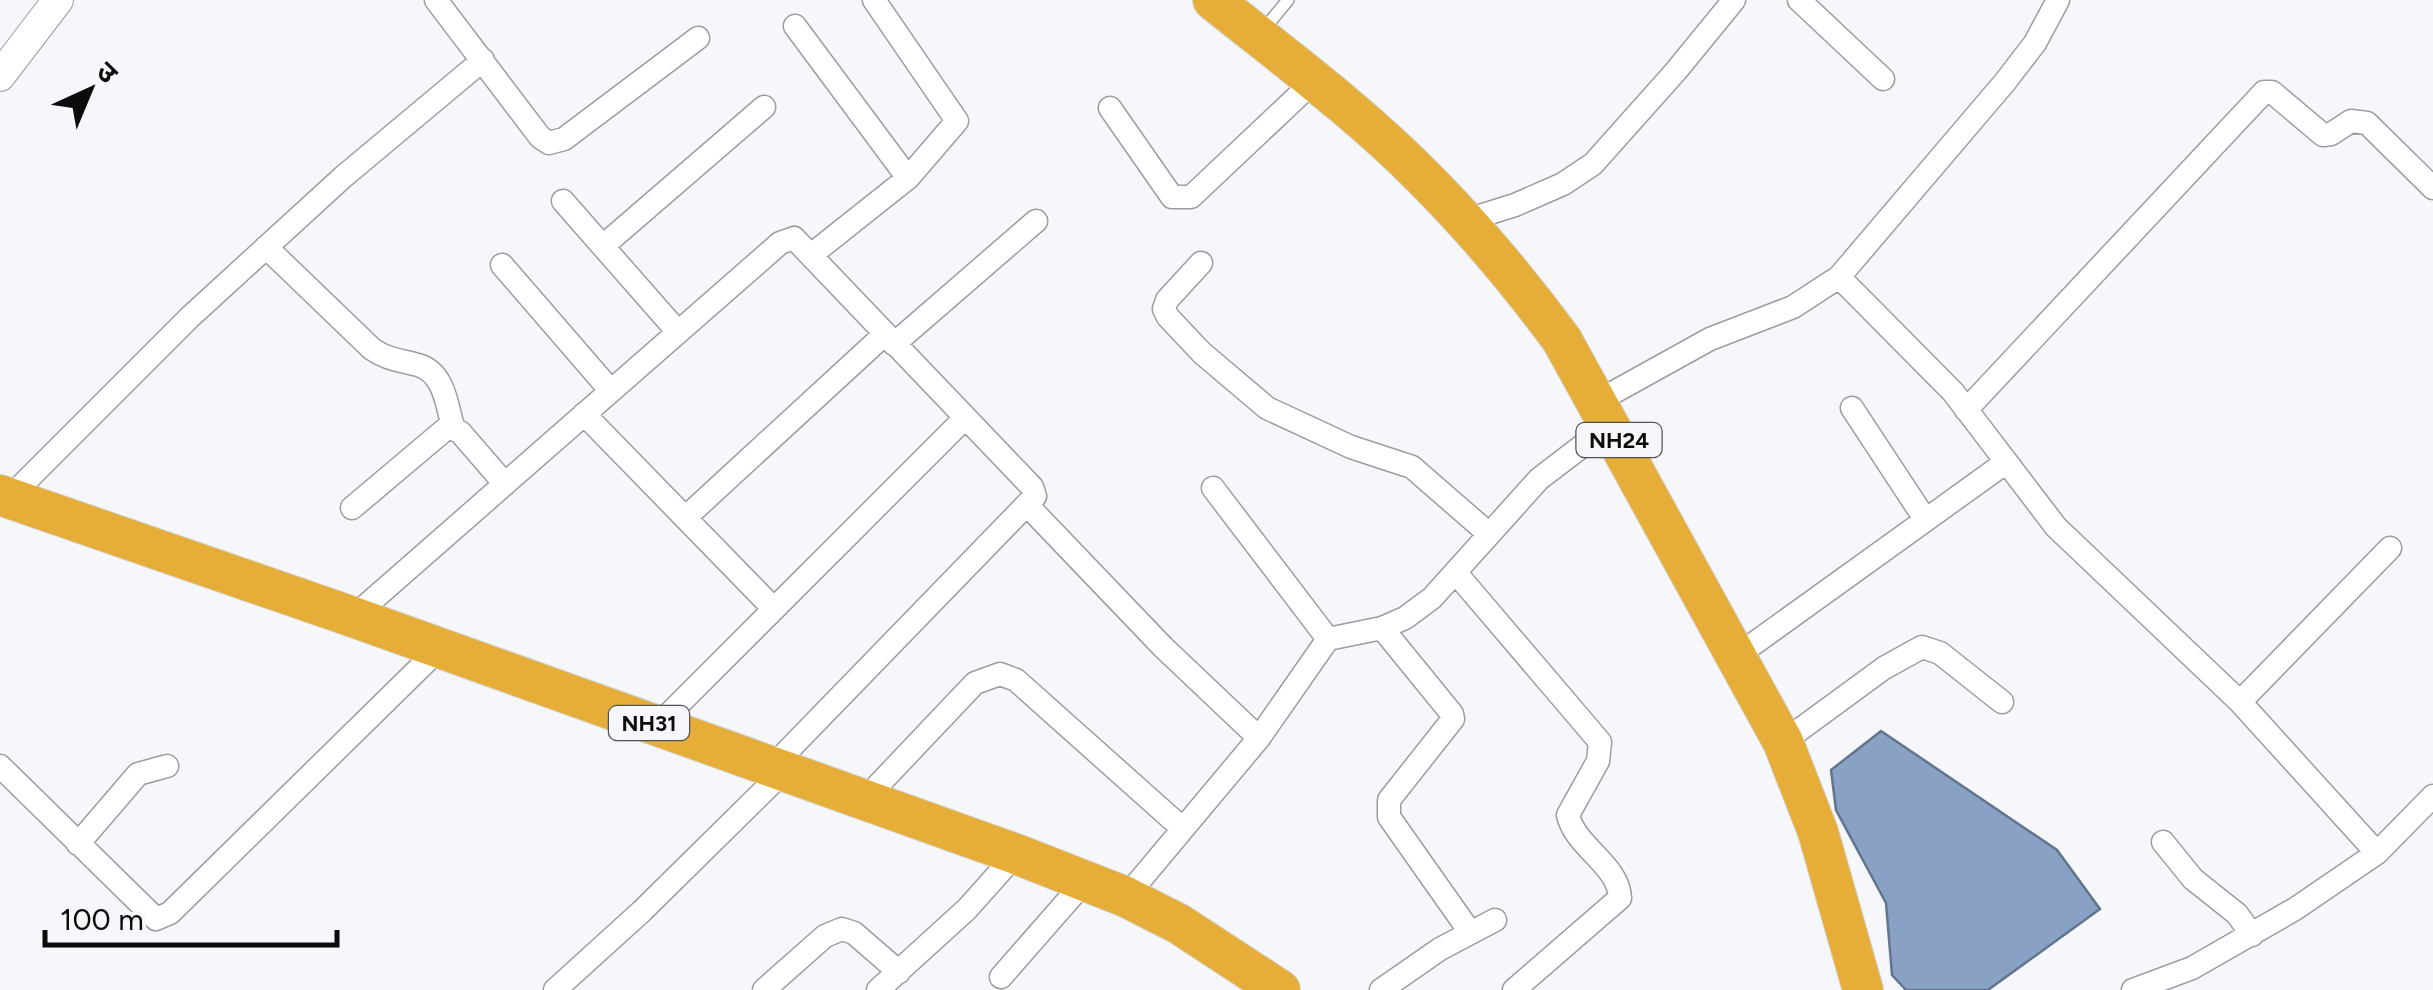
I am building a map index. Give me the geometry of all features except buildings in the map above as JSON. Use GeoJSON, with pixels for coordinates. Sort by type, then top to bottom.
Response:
{"type":"FeatureCollection","features":[{"type":"Feature","properties":{"kind":"highway","name":"NH24"},"geometry":{"type":"LineString","coordinates":[[1213,0],[1423,176],[1523,288],[1562,340],[1738,655],[1782,742],[1818,832],[1863,990]]}},
{"type":"Feature","properties":{"kind":"highway","name":"NH31"},"geometry":{"type":"LineString","coordinates":[[5,496],[1016,854],[1126,897],[1180,924],[1280,990]]}},
{"type":"Feature","properties":{"kind":"street"},"geometry":{"type":"LineString","coordinates":[[0,76],[58,0]]}},
{"type":"Feature","properties":{"kind":"street"},"geometry":{"type":"LineString","coordinates":[[436,0],[540,137],[549,143],[556,142],[698,38]]}},
{"type":"Feature","properties":{"kind":"street"},"geometry":{"type":"LineString","coordinates":[[811,255],[908,178],[957,120],[874,0]]}},
{"type":"Feature","properties":{"kind":"street"},"geometry":{"type":"LineString","coordinates":[[1464,221],[1515,205],[1562,184],[1594,164],[1734,0]]}},
{"type":"Feature","properties":{"kind":"street"},"geometry":{"type":"LineString","coordinates":[[1798,0],[1883,79]]}},
{"type":"Feature","properties":{"kind":"street"},"geometry":{"type":"LineString","coordinates":[[1126,897],[1259,738],[1328,639],[1382,628],[1405,618],[1432,598],[1604,412],[1710,339],[1793,307],[1839,276],[2005,82],[2035,43],[2058,0]]}},
{"type":"Feature","properties":{"kind":"street"},"geometry":{"type":"LineString","coordinates":[[796,26],[908,178]]}},
{"type":"Feature","properties":{"kind":"street"},"geometry":{"type":"LineString","coordinates":[[5,496],[190,316],[343,176],[483,60]]}},
{"type":"Feature","properties":{"kind":"street"},"geometry":{"type":"LineString","coordinates":[[1110,108],[1172,197],[1184,199],[1191,197],[1314,82]]}},
{"type":"Feature","properties":{"kind":"street"},"geometry":{"type":"LineString","coordinates":[[1966,410],[2264,92],[2272,92],[2318,134],[2330,134],[2350,121],[2367,123],[2433,188]]}},
{"type":"Feature","properties":{"kind":"street"},"geometry":{"type":"LineString","coordinates":[[603,246],[764,106]]}},
{"type":"Feature","properties":{"kind":"street"},"geometry":{"type":"LineString","coordinates":[[563,201],[678,332]]}},
{"type":"Feature","properties":{"kind":"street"},"geometry":{"type":"LineString","coordinates":[[685,518],[890,339],[1036,220]]}},
{"type":"Feature","properties":{"kind":"street"},"geometry":{"type":"LineString","coordinates":[[353,617],[780,243],[794,238],[1032,488],[1035,496],[1028,505],[778,769],[642,910],[555,990]]}},
{"type":"Feature","properties":{"kind":"street"},"geometry":{"type":"LineString","coordinates":[[266,247],[372,349],[388,361],[420,365],[440,383],[453,427],[505,484]]}},
{"type":"Feature","properties":{"kind":"street"},"geometry":{"type":"LineString","coordinates":[[1201,263],[1166,300],[1164,309],[1202,353],[1267,408],[1351,447],[1412,466],[1489,534]]}},
{"type":"Feature","properties":{"kind":"street"},"geometry":{"type":"LineString","coordinates":[[502,266],[612,391]]}},
{"type":"Feature","properties":{"kind":"street"},"geometry":{"type":"LineString","coordinates":[[1839,276],[1940,378],[2056,527],[2240,702],[2377,853]]}},
{"type":"Feature","properties":{"kind":"street"},"geometry":{"type":"LineString","coordinates":[[1852,408],[1925,518]]}},
{"type":"Feature","properties":{"kind":"street"},"geometry":{"type":"LineString","coordinates":[[584,414],[774,609]]}},
{"type":"Feature","properties":{"kind":"street"},"geometry":{"type":"LineString","coordinates":[[657,726],[964,419]]}},
{"type":"Feature","properties":{"kind":"street"},"geometry":{"type":"LineString","coordinates":[[352,508],[438,433],[453,427]]}},
{"type":"Feature","properties":{"kind":"street"},"geometry":{"type":"LineString","coordinates":[[1738,655],[2005,464]]}},
{"type":"Feature","properties":{"kind":"street"},"geometry":{"type":"LineString","coordinates":[[1213,488],[1328,639]]}},
{"type":"Feature","properties":{"kind":"street"},"geometry":{"type":"LineString","coordinates":[[1028,505],[1163,646],[1259,738]]}},
{"type":"Feature","properties":{"kind":"street"},"geometry":{"type":"LineString","coordinates":[[2240,702],[2390,548]]}},
{"type":"Feature","properties":{"kind":"street"},"geometry":{"type":"LineString","coordinates":[[1456,572],[1600,742],[1598,761],[1568,814],[1574,830],[1617,883],[1620,898],[1514,990]]}},
{"type":"Feature","properties":{"kind":"street"},"geometry":{"type":"LineString","coordinates":[[1382,628],[1453,720],[1390,800],[1389,817],[1470,932]]}},
{"type":"Feature","properties":{"kind":"street"},"geometry":{"type":"LineString","coordinates":[[1782,742],[1884,668],[1922,647],[1940,653],[2002,702]]}},
{"type":"Feature","properties":{"kind":"street"},"geometry":{"type":"LineString","coordinates":[[0,766],[156,919],[170,913],[439,649]]}},
{"type":"Feature","properties":{"kind":"street"},"geometry":{"type":"LineString","coordinates":[[864,799],[975,683],[1000,674],[1016,680],[1183,829]]}},
{"type":"Feature","properties":{"kind":"street"},"geometry":{"type":"LineString","coordinates":[[78,844],[138,774],[167,766]]}},
{"type":"Feature","properties":{"kind":"street"},"geometry":{"type":"LineString","coordinates":[[2133,990],[2192,968],[2252,935],[2377,853],[2433,796]]}},
{"type":"Feature","properties":{"kind":"street"},"geometry":{"type":"LineString","coordinates":[[2164,842],[2193,879],[2236,914],[2252,935]]}},
{"type":"Feature","properties":{"kind":"street"},"geometry":{"type":"LineString","coordinates":[[878,990],[968,908],[1016,854]]}},
{"type":"Feature","properties":{"kind":"street"},"geometry":{"type":"LineString","coordinates":[[1001,977],[1085,881]]}},
{"type":"Feature","properties":{"kind":"street"},"geometry":{"type":"LineString","coordinates":[[1380,990],[1495,920]]}},
{"type":"Feature","properties":{"kind":"street"},"geometry":{"type":"LineString","coordinates":[[764,990],[825,936],[842,929],[854,933],[900,972]]}},
{"type":"Feature","properties":{"kind":"lane"},"geometry":{"type":"LineString","coordinates":[[1258,36],[1288,0]]}},
{"type":"Feature","properties":{"kind":"water"},"geometry":{"type":"Polygon","coordinates":[[[1881,731],[2057,850],[2100,909],[1988,990],[1906,990],[1892,975],[1886,903],[1836,810],[1831,770],[1881,731]]]}}]}
